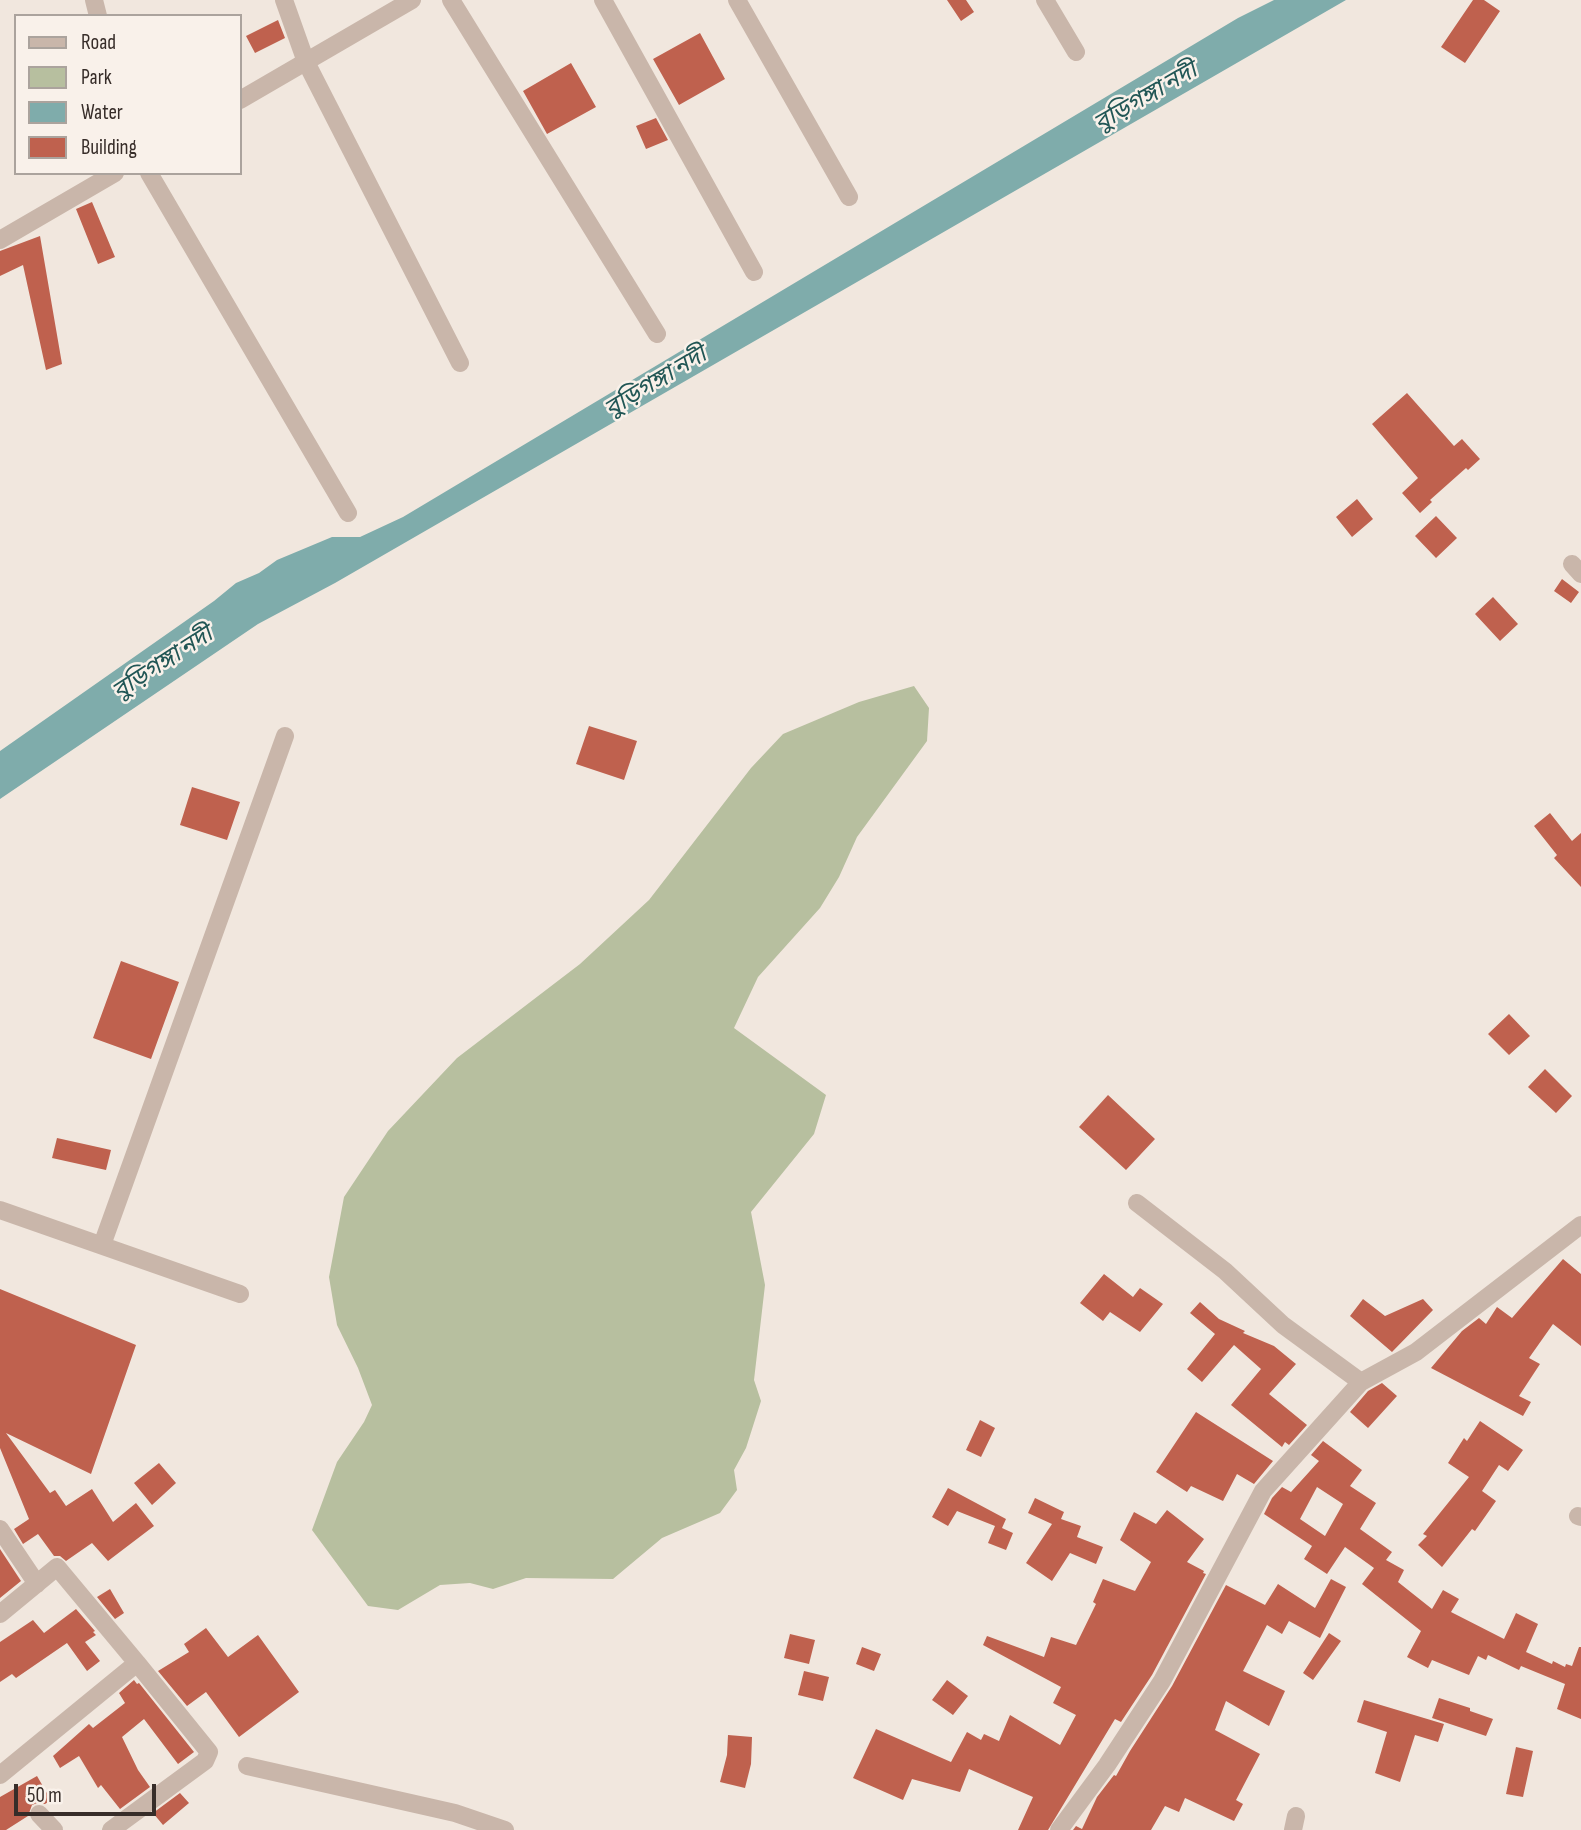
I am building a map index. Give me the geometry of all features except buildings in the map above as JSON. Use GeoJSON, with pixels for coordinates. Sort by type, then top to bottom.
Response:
{"type":"FeatureCollection","features":[{"type":"Feature","properties":{"kind":"street"},"geometry":{"type":"LineString","coordinates":[[284,0],[306,62],[460,362]]}},
{"type":"Feature","properties":{"kind":"street"},"geometry":{"type":"LineString","coordinates":[[242,99],[412,0]]}},
{"type":"Feature","properties":{"kind":"street"},"geometry":{"type":"LineString","coordinates":[[452,0],[657,334]]}},
{"type":"Feature","properties":{"kind":"street"},"geometry":{"type":"LineString","coordinates":[[603,0],[754,272]]}},
{"type":"Feature","properties":{"kind":"street"},"geometry":{"type":"LineString","coordinates":[[737,0],[849,197]]}},
{"type":"Feature","properties":{"kind":"street"},"geometry":{"type":"LineString","coordinates":[[1045,0],[1076,52]]}},
{"type":"Feature","properties":{"kind":"street"},"geometry":{"type":"LineString","coordinates":[[0,240],[112,175]]}},
{"type":"Feature","properties":{"kind":"street"},"geometry":{"type":"LineString","coordinates":[[150,175],[348,513]]}},
{"type":"Feature","properties":{"kind":"street"},"geometry":{"type":"LineString","coordinates":[[102,1245],[285,736]]}},
{"type":"Feature","properties":{"kind":"street"},"geometry":{"type":"LineString","coordinates":[[1136,1203],[1225,1272],[1283,1325],[1361,1382]]}},
{"type":"Feature","properties":{"kind":"street"},"geometry":{"type":"LineString","coordinates":[[0,1210],[240,1294]]}},
{"type":"Feature","properties":{"kind":"street"},"geometry":{"type":"LineString","coordinates":[[1059,1830],[1107,1765],[1162,1681],[1263,1491],[1361,1382],[1416,1352],[1581,1224]]}},
{"type":"Feature","properties":{"kind":"street"},"geometry":{"type":"LineString","coordinates":[[0,1529],[37,1584]]}},
{"type":"Feature","properties":{"kind":"street"},"geometry":{"type":"LineString","coordinates":[[0,1614],[57,1567],[209,1752],[205,1761],[111,1830]]}},
{"type":"Feature","properties":{"kind":"street"},"geometry":{"type":"LineString","coordinates":[[0,1776],[137,1663]]}},
{"type":"Feature","properties":{"kind":"street"},"geometry":{"type":"LineString","coordinates":[[247,1766],[455,1813],[505,1830]]}},
{"type":"Feature","properties":{"kind":"street"},"geometry":{"type":"LineString","coordinates":[[38,1814],[54,1830]]}},
{"type":"Feature","properties":{"kind":"green space"},"geometry":{"type":"Polygon","coordinates":[[[914,686],[929,708],[927,741],[857,837],[839,877],[820,908],[758,977],[734,1028],[826,1095],[814,1134],[751,1212],[765,1285],[754,1380],[761,1401],[746,1448],[734,1470],[737,1490],[720,1513],[662,1538],[613,1579],[526,1578],[493,1589],[470,1583],[440,1585],[398,1610],[368,1606],[312,1530],[337,1462],[372,1405],[337,1325],[329,1277],[344,1197],[388,1131],[457,1058],[580,964],[649,900],[751,768],[783,734],[859,702],[914,686]]]}},
{"type":"Feature","properties":{"kind":"water","name":"বুড়িগঙ্গা নদী"},"geometry":{"type":"Polygon","coordinates":[[[1274,0],[1346,0],[335,583],[258,624],[0,799],[0,751],[236,583],[259,573],[277,560],[332,537],[360,537],[403,517],[1238,18],[1274,0]]]}}]}
